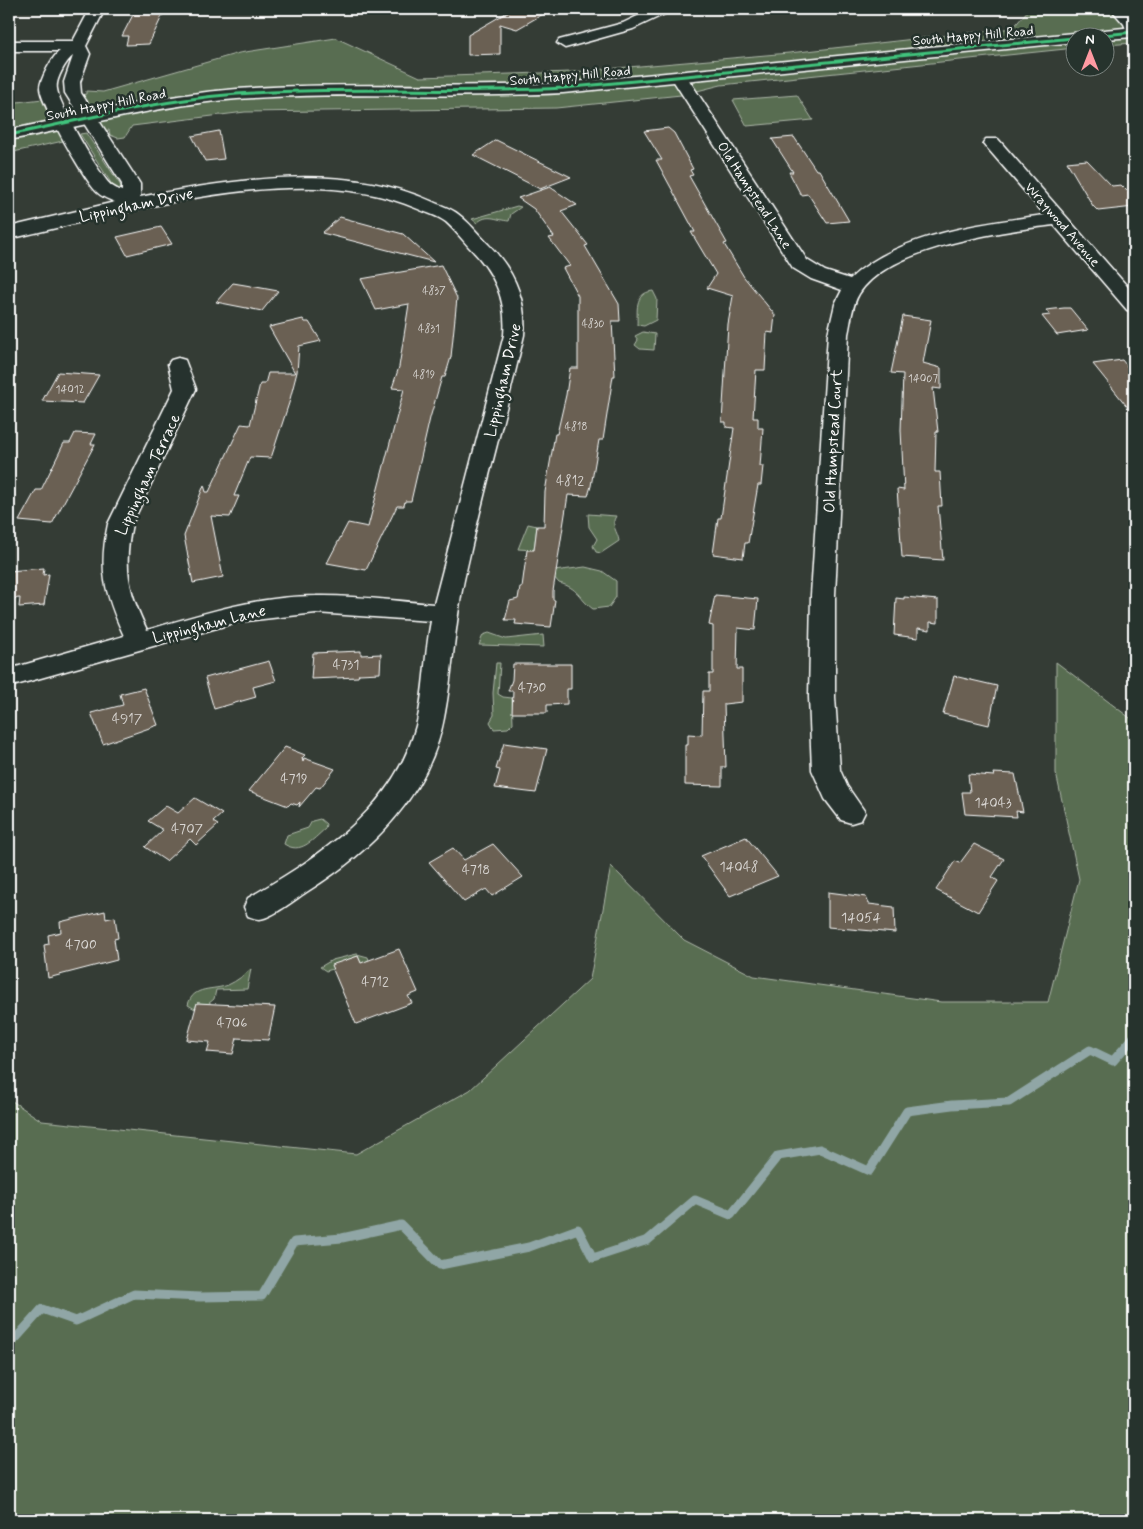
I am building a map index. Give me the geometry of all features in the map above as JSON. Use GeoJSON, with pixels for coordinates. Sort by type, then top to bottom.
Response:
{"type":"FeatureCollection","features":[{"type":"Feature","properties":{"kind":"street"},"geometry":{"type":"LineString","coordinates":[[97,9],[78,46],[61,56],[48,87],[53,104],[63,124],[104,188],[131,204]]}},
{"type":"Feature","properties":{"kind":"street"},"geometry":{"type":"LineString","coordinates":[[564,43],[628,26],[664,9]]}},
{"type":"Feature","properties":{"kind":"street"},"geometry":{"type":"LineString","coordinates":[[1118,9],[1131,23],[1134,31]]}},
{"type":"Feature","properties":{"kind":"street","name":"South Happy Hill Road"},"geometry":{"type":"LineString","coordinates":[[9,135],[186,100],[258,92],[522,91],[1134,31]]}},
{"type":"Feature","properties":{"kind":"street"},"geometry":{"type":"LineString","coordinates":[[9,46],[78,46]]}},
{"type":"Feature","properties":{"kind":"street"},"geometry":{"type":"LineString","coordinates":[[78,46],[82,54],[72,82],[73,93],[131,184],[131,204]]}},
{"type":"Feature","properties":{"kind":"street","name":"Old Hampstead Lane"},"geometry":{"type":"LineString","coordinates":[[678,77],[800,264],[818,275],[853,288]]}},
{"type":"Feature","properties":{"kind":"street","name":"Wraywood Avenue"},"geometry":{"type":"LineString","coordinates":[[992,143],[1059,219],[1128,289],[1134,306]]}},
{"type":"Feature","properties":{"kind":"street","name":"Lippingham Drive"},"geometry":{"type":"LineString","coordinates":[[9,233],[176,195],[278,183],[341,185],[400,195],[422,202],[456,220],[483,244],[508,284],[514,302],[515,329],[502,391],[445,612],[437,654],[431,719],[420,753],[406,781],[388,808],[359,839],[324,868],[259,907]]}},
{"type":"Feature","properties":{"kind":"street","name":"Old Hampstead Court"},"geometry":{"type":"LineString","coordinates":[[851,812],[835,791],[826,770],[822,691],[823,599],[838,334],[844,305],[853,288],[879,266],[936,241],[993,227],[1059,219]]}},
{"type":"Feature","properties":{"kind":"street","name":"Lippingham Terrace"},"geometry":{"type":"LineString","coordinates":[[139,640],[117,595],[114,575],[114,548],[120,524],[185,388],[178,364]]}},
{"type":"Feature","properties":{"kind":"street","name":"Lippingham Lane"},"geometry":{"type":"LineString","coordinates":[[9,678],[238,613],[277,607],[339,605],[445,612]]}},
{"type":"Feature","properties":{"kind":"green space"},"geometry":{"type":"Polygon","coordinates":[[[1029,9],[1134,9],[1134,43],[1116,44],[1116,28],[1066,28],[1066,49],[721,85],[681,95],[556,108],[245,112],[132,126],[125,137],[118,138],[110,135],[109,130],[98,132],[74,96],[86,94],[86,91],[103,92],[239,53],[336,38],[420,77],[571,72],[789,53],[1013,28],[1029,9]]]}},
{"type":"Feature","properties":{"kind":"green space"},"geometry":{"type":"Polygon","coordinates":[[[797,95],[813,120],[747,126],[733,100],[797,95]]]}},
{"type":"Feature","properties":{"kind":"green space"},"geometry":{"type":"Polygon","coordinates":[[[51,98],[72,139],[9,153],[9,103],[51,98]]]}},
{"type":"Feature","properties":{"kind":"green space"},"geometry":{"type":"Polygon","coordinates":[[[86,133],[123,189],[121,191],[116,191],[80,134],[86,133]]]}},
{"type":"Feature","properties":{"kind":"green space"},"geometry":{"type":"Polygon","coordinates":[[[517,206],[521,207],[511,214],[509,221],[484,218],[477,223],[472,219],[517,206]]]}},
{"type":"Feature","properties":{"kind":"green space"},"geometry":{"type":"Polygon","coordinates":[[[653,291],[657,299],[656,320],[644,326],[637,325],[639,299],[642,295],[653,291]]]}},
{"type":"Feature","properties":{"kind":"green space"},"geometry":{"type":"Polygon","coordinates":[[[643,332],[655,334],[654,350],[640,349],[635,345],[638,340],[635,336],[643,332]]]}},
{"type":"Feature","properties":{"kind":"green space"},"geometry":{"type":"Polygon","coordinates":[[[588,514],[616,516],[614,525],[619,541],[601,553],[596,552],[593,546],[597,539],[589,527],[588,514]]]}},
{"type":"Feature","properties":{"kind":"green space"},"geometry":{"type":"Polygon","coordinates":[[[528,524],[537,526],[534,550],[518,549],[528,524]]]}},
{"type":"Feature","properties":{"kind":"green space"},"geometry":{"type":"Polygon","coordinates":[[[585,567],[602,571],[616,581],[616,597],[609,607],[593,609],[575,591],[559,583],[553,576],[554,571],[585,567]]]}},
{"type":"Feature","properties":{"kind":"green space"},"geometry":{"type":"Polygon","coordinates":[[[489,633],[506,639],[543,635],[544,647],[479,645],[483,635],[489,633]]]}},
{"type":"Feature","properties":{"kind":"green space"},"geometry":{"type":"Polygon","coordinates":[[[1056,662],[1134,721],[1134,1520],[9,1520],[9,1099],[42,1121],[356,1154],[470,1090],[590,979],[611,866],[684,940],[754,976],[941,1002],[1048,1002],[1079,879],[1056,773],[1056,662]]]}},
{"type":"Feature","properties":{"kind":"green space"},"geometry":{"type":"Polygon","coordinates":[[[496,663],[500,663],[498,694],[503,697],[512,698],[513,723],[508,728],[494,729],[490,722],[494,715],[493,693],[496,663]]]}},
{"type":"Feature","properties":{"kind":"green space"},"geometry":{"type":"Polygon","coordinates":[[[320,819],[326,824],[325,829],[306,845],[296,848],[284,844],[287,835],[308,828],[312,821],[320,819]]]}},
{"type":"Feature","properties":{"kind":"green space"},"geometry":{"type":"Polygon","coordinates":[[[357,954],[368,957],[370,964],[363,967],[358,956],[332,965],[333,969],[326,971],[320,967],[332,960],[357,954]]]}},
{"type":"Feature","properties":{"kind":"green space"},"geometry":{"type":"Polygon","coordinates":[[[251,969],[247,989],[216,990],[214,999],[208,1004],[197,1003],[195,1009],[188,1005],[194,994],[199,991],[228,985],[251,969]]]}},
{"type":"Feature","properties":{"kind":"building"},"geometry":{"type":"Polygon","coordinates":[[[136,9],[163,9],[162,12],[164,12],[149,44],[126,45],[128,36],[122,36],[136,9]]]}},
{"type":"Feature","properties":{"kind":"building"},"geometry":{"type":"Polygon","coordinates":[[[513,9],[552,9],[517,29],[500,24],[500,54],[468,55],[468,35],[513,9]]]}},
{"type":"Feature","properties":{"kind":"building"},"geometry":{"type":"Polygon","coordinates":[[[668,128],[674,133],[693,169],[690,170],[693,175],[689,176],[727,243],[724,244],[744,277],[775,315],[773,333],[767,332],[765,370],[756,370],[753,418],[758,418],[758,428],[763,428],[760,466],[763,466],[761,485],[758,485],[748,543],[745,543],[743,558],[713,554],[718,518],[721,518],[734,428],[726,427],[726,422],[722,422],[728,324],[733,296],[707,288],[716,274],[691,232],[695,232],[656,160],[662,160],[644,131],[668,128]]]}},
{"type":"Feature","properties":{"kind":"building"},"geometry":{"type":"Polygon","coordinates":[[[219,131],[224,159],[205,161],[192,136],[219,131]]]}},
{"type":"Feature","properties":{"kind":"building"},"geometry":{"type":"Polygon","coordinates":[[[794,137],[816,170],[819,170],[849,221],[827,223],[808,194],[801,195],[789,172],[793,172],[772,139],[794,137]]]}},
{"type":"Feature","properties":{"kind":"building"},"geometry":{"type":"Polygon","coordinates":[[[496,140],[571,177],[540,189],[473,155],[496,140]]]}},
{"type":"Feature","properties":{"kind":"building"},"geometry":{"type":"Polygon","coordinates":[[[1087,160],[1112,186],[1121,185],[1134,198],[1134,207],[1098,211],[1093,206],[1067,162],[1087,160]]]}},
{"type":"Feature","properties":{"kind":"building"},"geometry":{"type":"Polygon","coordinates":[[[550,187],[577,205],[561,211],[588,245],[585,246],[619,304],[620,321],[612,321],[615,376],[613,376],[603,440],[599,440],[591,486],[588,496],[568,495],[553,591],[553,600],[555,600],[551,627],[515,624],[516,620],[505,620],[510,601],[518,599],[520,587],[522,587],[527,550],[534,550],[537,526],[544,526],[545,492],[555,434],[557,434],[566,395],[570,368],[578,368],[578,296],[563,268],[570,266],[549,238],[554,237],[534,209],[518,198],[550,187]]]}},
{"type":"Feature","properties":{"kind":"building"},"geometry":{"type":"Polygon","coordinates":[[[340,217],[403,234],[434,262],[322,233],[340,217]]]}},
{"type":"Feature","properties":{"kind":"building"},"geometry":{"type":"Polygon","coordinates":[[[161,227],[172,244],[127,255],[117,237],[161,227]]]}},
{"type":"Feature","properties":{"kind":"building"},"geometry":{"type":"Polygon","coordinates":[[[441,265],[457,298],[451,357],[445,377],[442,377],[430,418],[411,501],[405,501],[404,506],[397,506],[366,570],[327,563],[348,523],[368,527],[404,389],[392,388],[399,367],[409,304],[376,310],[361,279],[441,265]]]}},
{"type":"Feature","properties":{"kind":"building"},"geometry":{"type":"Polygon","coordinates":[[[233,283],[278,291],[262,311],[216,302],[233,283]]]}},
{"type":"Feature","properties":{"kind":"building"},"geometry":{"type":"Polygon","coordinates":[[[1070,308],[1088,330],[1057,335],[1042,316],[1050,315],[1046,310],[1070,308]]]}},
{"type":"Feature","properties":{"kind":"building"},"geometry":{"type":"Polygon","coordinates":[[[903,316],[931,320],[923,363],[941,368],[941,389],[933,388],[938,432],[936,432],[935,472],[940,472],[942,506],[938,506],[943,560],[902,557],[897,489],[904,490],[901,430],[903,374],[891,373],[903,316]]]}},
{"type":"Feature","properties":{"kind":"building"},"geometry":{"type":"Polygon","coordinates":[[[303,319],[305,322],[309,322],[321,341],[299,346],[297,372],[271,458],[250,457],[234,496],[239,496],[230,517],[211,516],[223,577],[193,583],[184,536],[204,485],[206,492],[209,492],[241,424],[250,425],[260,384],[265,384],[268,373],[295,373],[269,327],[303,319]]]}},
{"type":"Feature","properties":{"kind":"building"},"geometry":{"type":"Polygon","coordinates":[[[1122,360],[1134,375],[1134,415],[1093,364],[1122,360]]]}},
{"type":"Feature","properties":{"kind":"building"},"geometry":{"type":"Polygon","coordinates":[[[58,372],[99,375],[83,403],[42,401],[58,372]]]}},
{"type":"Feature","properties":{"kind":"building"},"geometry":{"type":"Polygon","coordinates":[[[75,433],[96,434],[91,444],[95,444],[52,524],[19,521],[36,490],[41,490],[64,443],[70,443],[75,433]]]}},
{"type":"Feature","properties":{"kind":"building"},"geometry":{"type":"Polygon","coordinates":[[[44,568],[43,575],[49,574],[44,605],[19,607],[20,598],[9,599],[9,571],[44,568]]]}},
{"type":"Feature","properties":{"kind":"building"},"geometry":{"type":"Polygon","coordinates":[[[715,595],[758,599],[755,630],[738,628],[737,669],[742,669],[742,702],[724,704],[726,767],[722,767],[722,786],[685,785],[685,745],[688,745],[688,734],[702,735],[703,691],[709,691],[709,674],[713,674],[713,626],[709,625],[715,595]]]}},
{"type":"Feature","properties":{"kind":"building"},"geometry":{"type":"Polygon","coordinates":[[[904,597],[938,600],[938,623],[930,622],[930,630],[918,628],[918,638],[894,635],[896,598],[904,599],[904,597]]]}},
{"type":"Feature","properties":{"kind":"building"},"geometry":{"type":"Polygon","coordinates":[[[361,651],[361,655],[381,654],[380,673],[359,674],[358,677],[311,679],[313,653],[361,651]]]}},
{"type":"Feature","properties":{"kind":"building"},"geometry":{"type":"Polygon","coordinates":[[[269,661],[276,681],[253,687],[256,697],[214,709],[205,678],[269,661]]]}},
{"type":"Feature","properties":{"kind":"building"},"geometry":{"type":"Polygon","coordinates":[[[513,664],[571,664],[571,689],[567,689],[567,704],[547,705],[547,713],[512,713],[513,691],[508,691],[512,680],[513,664]]]}},
{"type":"Feature","properties":{"kind":"building"},"geometry":{"type":"Polygon","coordinates":[[[954,676],[997,686],[989,725],[943,714],[954,676]]]}},
{"type":"Feature","properties":{"kind":"building"},"geometry":{"type":"Polygon","coordinates":[[[144,688],[158,725],[103,744],[91,713],[123,705],[120,694],[144,688]]]}},
{"type":"Feature","properties":{"kind":"building"},"geometry":{"type":"Polygon","coordinates":[[[504,743],[547,749],[536,793],[495,788],[500,770],[496,769],[504,743]]]}},
{"type":"Feature","properties":{"kind":"building"},"geometry":{"type":"Polygon","coordinates":[[[285,747],[305,755],[302,758],[303,762],[304,758],[335,769],[320,788],[316,787],[299,807],[300,802],[297,805],[291,803],[288,806],[249,791],[285,747]]]}},
{"type":"Feature","properties":{"kind":"building"},"geometry":{"type":"Polygon","coordinates":[[[993,773],[1015,774],[1023,812],[1016,811],[1017,817],[965,814],[962,792],[970,792],[968,774],[994,776],[993,773]]]}},
{"type":"Feature","properties":{"kind":"building"},"geometry":{"type":"Polygon","coordinates":[[[195,798],[222,814],[213,822],[218,825],[196,845],[190,839],[166,861],[145,847],[163,830],[148,821],[166,806],[178,813],[195,798]]]}},
{"type":"Feature","properties":{"kind":"building"},"geometry":{"type":"Polygon","coordinates":[[[746,837],[778,876],[730,896],[701,856],[746,837]]]}},
{"type":"Feature","properties":{"kind":"building"},"geometry":{"type":"Polygon","coordinates":[[[493,844],[523,877],[492,896],[486,889],[464,902],[429,862],[453,848],[464,860],[493,844]]]}},
{"type":"Feature","properties":{"kind":"building"},"geometry":{"type":"Polygon","coordinates":[[[974,844],[1004,859],[992,877],[998,881],[978,912],[936,890],[955,861],[960,863],[974,844]]]}},
{"type":"Feature","properties":{"kind":"building"},"geometry":{"type":"Polygon","coordinates":[[[828,892],[866,897],[869,904],[894,907],[895,933],[828,927],[828,892]]]}},
{"type":"Feature","properties":{"kind":"building"},"geometry":{"type":"Polygon","coordinates":[[[105,911],[106,919],[115,917],[118,938],[114,939],[117,960],[48,978],[44,945],[49,944],[48,935],[61,932],[60,922],[105,911]]]}},
{"type":"Feature","properties":{"kind":"building"},"geometry":{"type":"Polygon","coordinates":[[[399,949],[418,992],[408,996],[412,1003],[356,1024],[331,965],[358,956],[361,963],[399,949]]]}},
{"type":"Feature","properties":{"kind":"building"},"geometry":{"type":"Polygon","coordinates":[[[197,1003],[275,1007],[268,1040],[237,1038],[233,1054],[207,1052],[210,1042],[187,1040],[197,1003]]]}},
{"type":"Feature","properties":{"kind":"waterway"},"geometry":{"type":"LineString","coordinates":[[9,1346],[42,1309],[76,1321],[134,1294],[200,1297],[262,1296],[294,1242],[342,1238],[401,1225],[440,1265],[529,1247],[578,1229],[593,1258],[648,1240],[695,1200],[731,1215],[778,1156],[820,1149],[869,1171],[907,1111],[952,1105],[1009,1102],[1090,1050],[1113,1061],[1134,1037]]}},
{"type":"Feature","properties":{"kind":"cycle path"},"geometry":{"type":"LineString","coordinates":[[9,135],[137,108],[234,94],[341,90],[489,91],[563,88],[1134,32]]}}]}
